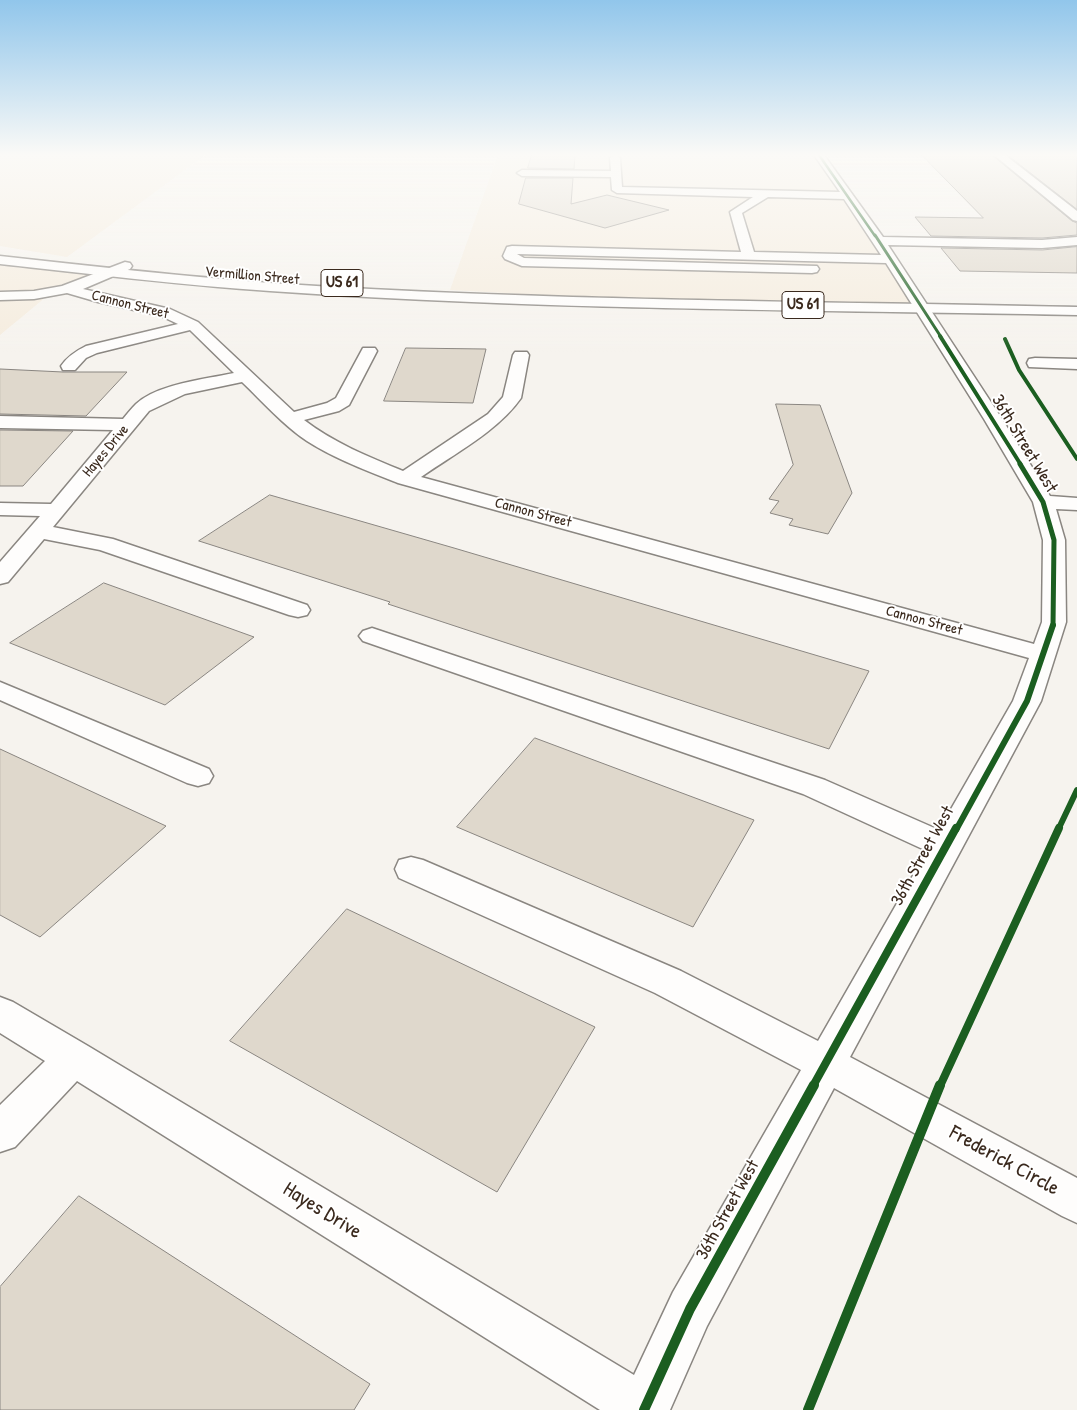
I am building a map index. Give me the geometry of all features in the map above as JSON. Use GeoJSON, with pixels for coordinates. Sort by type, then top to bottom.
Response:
{"type":"FeatureCollection","features":[{"type":"Feature","properties":{"kind":"main road"},"geometry":{"type":"LineString","coordinates":[[739,221],[749,256]]}},
{"type":"Feature","properties":{"kind":"main road","name":"36th Street West"},"geometry":{"type":"LineString","coordinates":[[644,1410],[690,1310],[1027,700],[1054,622],[1054,540],[1042,502],[993,419],[865,221]]}},
{"type":"Feature","properties":{"kind":"main road"},"geometry":{"type":"LineString","coordinates":[[879,241],[1042,244],[1077,241]]}},
{"type":"Feature","properties":{"kind":"main road","name":"Vermillion Street"},"geometry":{"type":"LineString","coordinates":[[0,246],[125,266],[320,282],[686,303]]}},
{"type":"Feature","properties":{"kind":"main road"},"geometry":{"type":"LineString","coordinates":[[812,269],[522,262],[510,256],[512,250],[890,260]]}},
{"type":"Feature","properties":{"kind":"main road","name":"Vermillion Street"},"geometry":{"type":"LineString","coordinates":[[0,260],[108,274],[401,296],[920,308]]}},
{"type":"Feature","properties":{"kind":"main road","name":"Cannon Street"},"geometry":{"type":"LineString","coordinates":[[3,302],[26,295],[68,289],[87,284],[125,266]]}},
{"type":"Feature","properties":{"kind":"main road","name":"Cannon Street"},"geometry":{"type":"LineString","coordinates":[[68,289],[98,298],[165,312],[193,325],[290,418],[314,437],[361,461],[405,479],[1043,654]]}},
{"type":"Feature","properties":{"kind":"main road","name":"US 61"},"geometry":{"type":"LineString","coordinates":[[920,308],[1077,311]]}},
{"type":"Feature","properties":{"kind":"main road"},"geometry":{"type":"LineString","coordinates":[[70,366],[80,354],[92,349],[193,325]]}},
{"type":"Feature","properties":{"kind":"main road"},"geometry":{"type":"LineString","coordinates":[[290,418],[333,407],[343,401],[369,352]]}},
{"type":"Feature","properties":{"kind":"main road"},"geometry":{"type":"LineString","coordinates":[[405,479],[494,418],[506,406],[512,398],[521,355]]}},
{"type":"Feature","properties":{"kind":"main road"},"geometry":{"type":"LineString","coordinates":[[1035,363],[1077,364]]}},
{"type":"Feature","properties":{"kind":"main road","name":"Hayes Drive"},"geometry":{"type":"LineString","coordinates":[[0,577],[142,407],[174,392],[245,376]]}},
{"type":"Feature","properties":{"kind":"main road"},"geometry":{"type":"LineString","coordinates":[[0,422],[127,425]]}},
{"type":"Feature","properties":{"kind":"main road"},"geometry":{"type":"LineString","coordinates":[[1042,502],[1077,504]]}},
{"type":"Feature","properties":{"kind":"main road"},"geometry":{"type":"LineString","coordinates":[[0,509],[56,510]]}},
{"type":"Feature","properties":{"kind":"main road"},"geometry":{"type":"LineString","coordinates":[[38,531],[105,544],[298,610]]}},
{"type":"Feature","properties":{"kind":"main road"},"geometry":{"type":"LineString","coordinates":[[372,636],[814,787],[946,846]]}},
{"type":"Feature","properties":{"kind":"main road"},"geometry":{"type":"LineString","coordinates":[[0,690],[198,776]]}},
{"type":"Feature","properties":{"kind":"main road","name":"Frederick Circle"},"geometry":{"type":"LineString","coordinates":[[411,869],[668,982],[826,1064],[1077,1201]]}},
{"type":"Feature","properties":{"kind":"main road","name":"Hayes Drive"},"geometry":{"type":"LineString","coordinates":[[0,1013],[644,1410]]}},
{"type":"Feature","properties":{"kind":"main road"},"geometry":{"type":"LineString","coordinates":[[0,1133],[74,1058]]}},
{"type":"Feature","properties":{"kind":"shaded area"},"geometry":{"type":"Polygon","coordinates":[[[0,221],[116,221],[67,257],[0,246],[0,221]]]}},
{"type":"Feature","properties":{"kind":"shaded area"},"geometry":{"type":"Polygon","coordinates":[[[475,221],[862,221],[920,308],[686,303],[450,290],[475,221]]]}},
{"type":"Feature","properties":{"kind":"shaded area"},"geometry":{"type":"Polygon","coordinates":[[[0,260],[108,274],[52,292],[0,335],[0,260]]]}},
{"type":"Feature","properties":{"kind":"building"},"geometry":{"type":"Polygon","coordinates":[[[579,221],[631,221],[605,228],[579,221]]]}},
{"type":"Feature","properties":{"kind":"building"},"geometry":{"type":"Polygon","coordinates":[[[918,221],[1072,221],[1077,223],[1077,235],[1042,238],[931,236],[918,221]]]}},
{"type":"Feature","properties":{"kind":"building"},"geometry":{"type":"Polygon","coordinates":[[[1077,247],[1077,273],[960,271],[941,248],[1042,250],[1077,247]]]}},
{"type":"Feature","properties":{"kind":"building"},"geometry":{"type":"Polygon","coordinates":[[[406,348],[486,349],[473,403],[384,401],[406,348]]]}},
{"type":"Feature","properties":{"kind":"building"},"geometry":{"type":"Polygon","coordinates":[[[0,369],[63,372],[127,372],[86,416],[0,414],[0,369]]]}},
{"type":"Feature","properties":{"kind":"building"},"geometry":{"type":"Polygon","coordinates":[[[776,404],[820,405],[852,493],[828,534],[789,525],[793,519],[770,513],[779,501],[769,499],[793,465],[776,404]]]}},
{"type":"Feature","properties":{"kind":"building"},"geometry":{"type":"Polygon","coordinates":[[[0,430],[73,431],[23,486],[0,486],[0,430]]]}},
{"type":"Feature","properties":{"kind":"building"},"geometry":{"type":"Polygon","coordinates":[[[270,495],[869,671],[829,749],[388,604],[390,602],[199,541],[270,495]]]}},
{"type":"Feature","properties":{"kind":"building"},"geometry":{"type":"Polygon","coordinates":[[[104,583],[254,637],[165,705],[10,643],[104,583]]]}},
{"type":"Feature","properties":{"kind":"building"},"geometry":{"type":"Polygon","coordinates":[[[535,738],[754,820],[693,927],[457,827],[535,738]]]}},
{"type":"Feature","properties":{"kind":"building"},"geometry":{"type":"Polygon","coordinates":[[[0,749],[166,826],[40,937],[0,915],[0,749]]]}},
{"type":"Feature","properties":{"kind":"building"},"geometry":{"type":"Polygon","coordinates":[[[347,909],[595,1027],[497,1192],[230,1041],[347,909]]]}},
{"type":"Feature","properties":{"kind":"building"},"geometry":{"type":"Polygon","coordinates":[[[79,1196],[370,1384],[354,1410],[0,1410],[0,1287],[79,1196]]]}},
{"type":"Feature","properties":{"kind":"cycle path"},"geometry":{"type":"LineString","coordinates":[[644,1410],[690,1309],[1027,701],[1054,622],[1054,540],[1043,502],[993,419],[865,221]]}},
{"type":"Feature","properties":{"kind":"cycle path"},"geometry":{"type":"LineString","coordinates":[[1005,339],[1019,370],[1077,459]]}},
{"type":"Feature","properties":{"kind":"cycle path"},"geometry":{"type":"LineString","coordinates":[[808,1410],[948,1066],[1077,790]]}}]}
